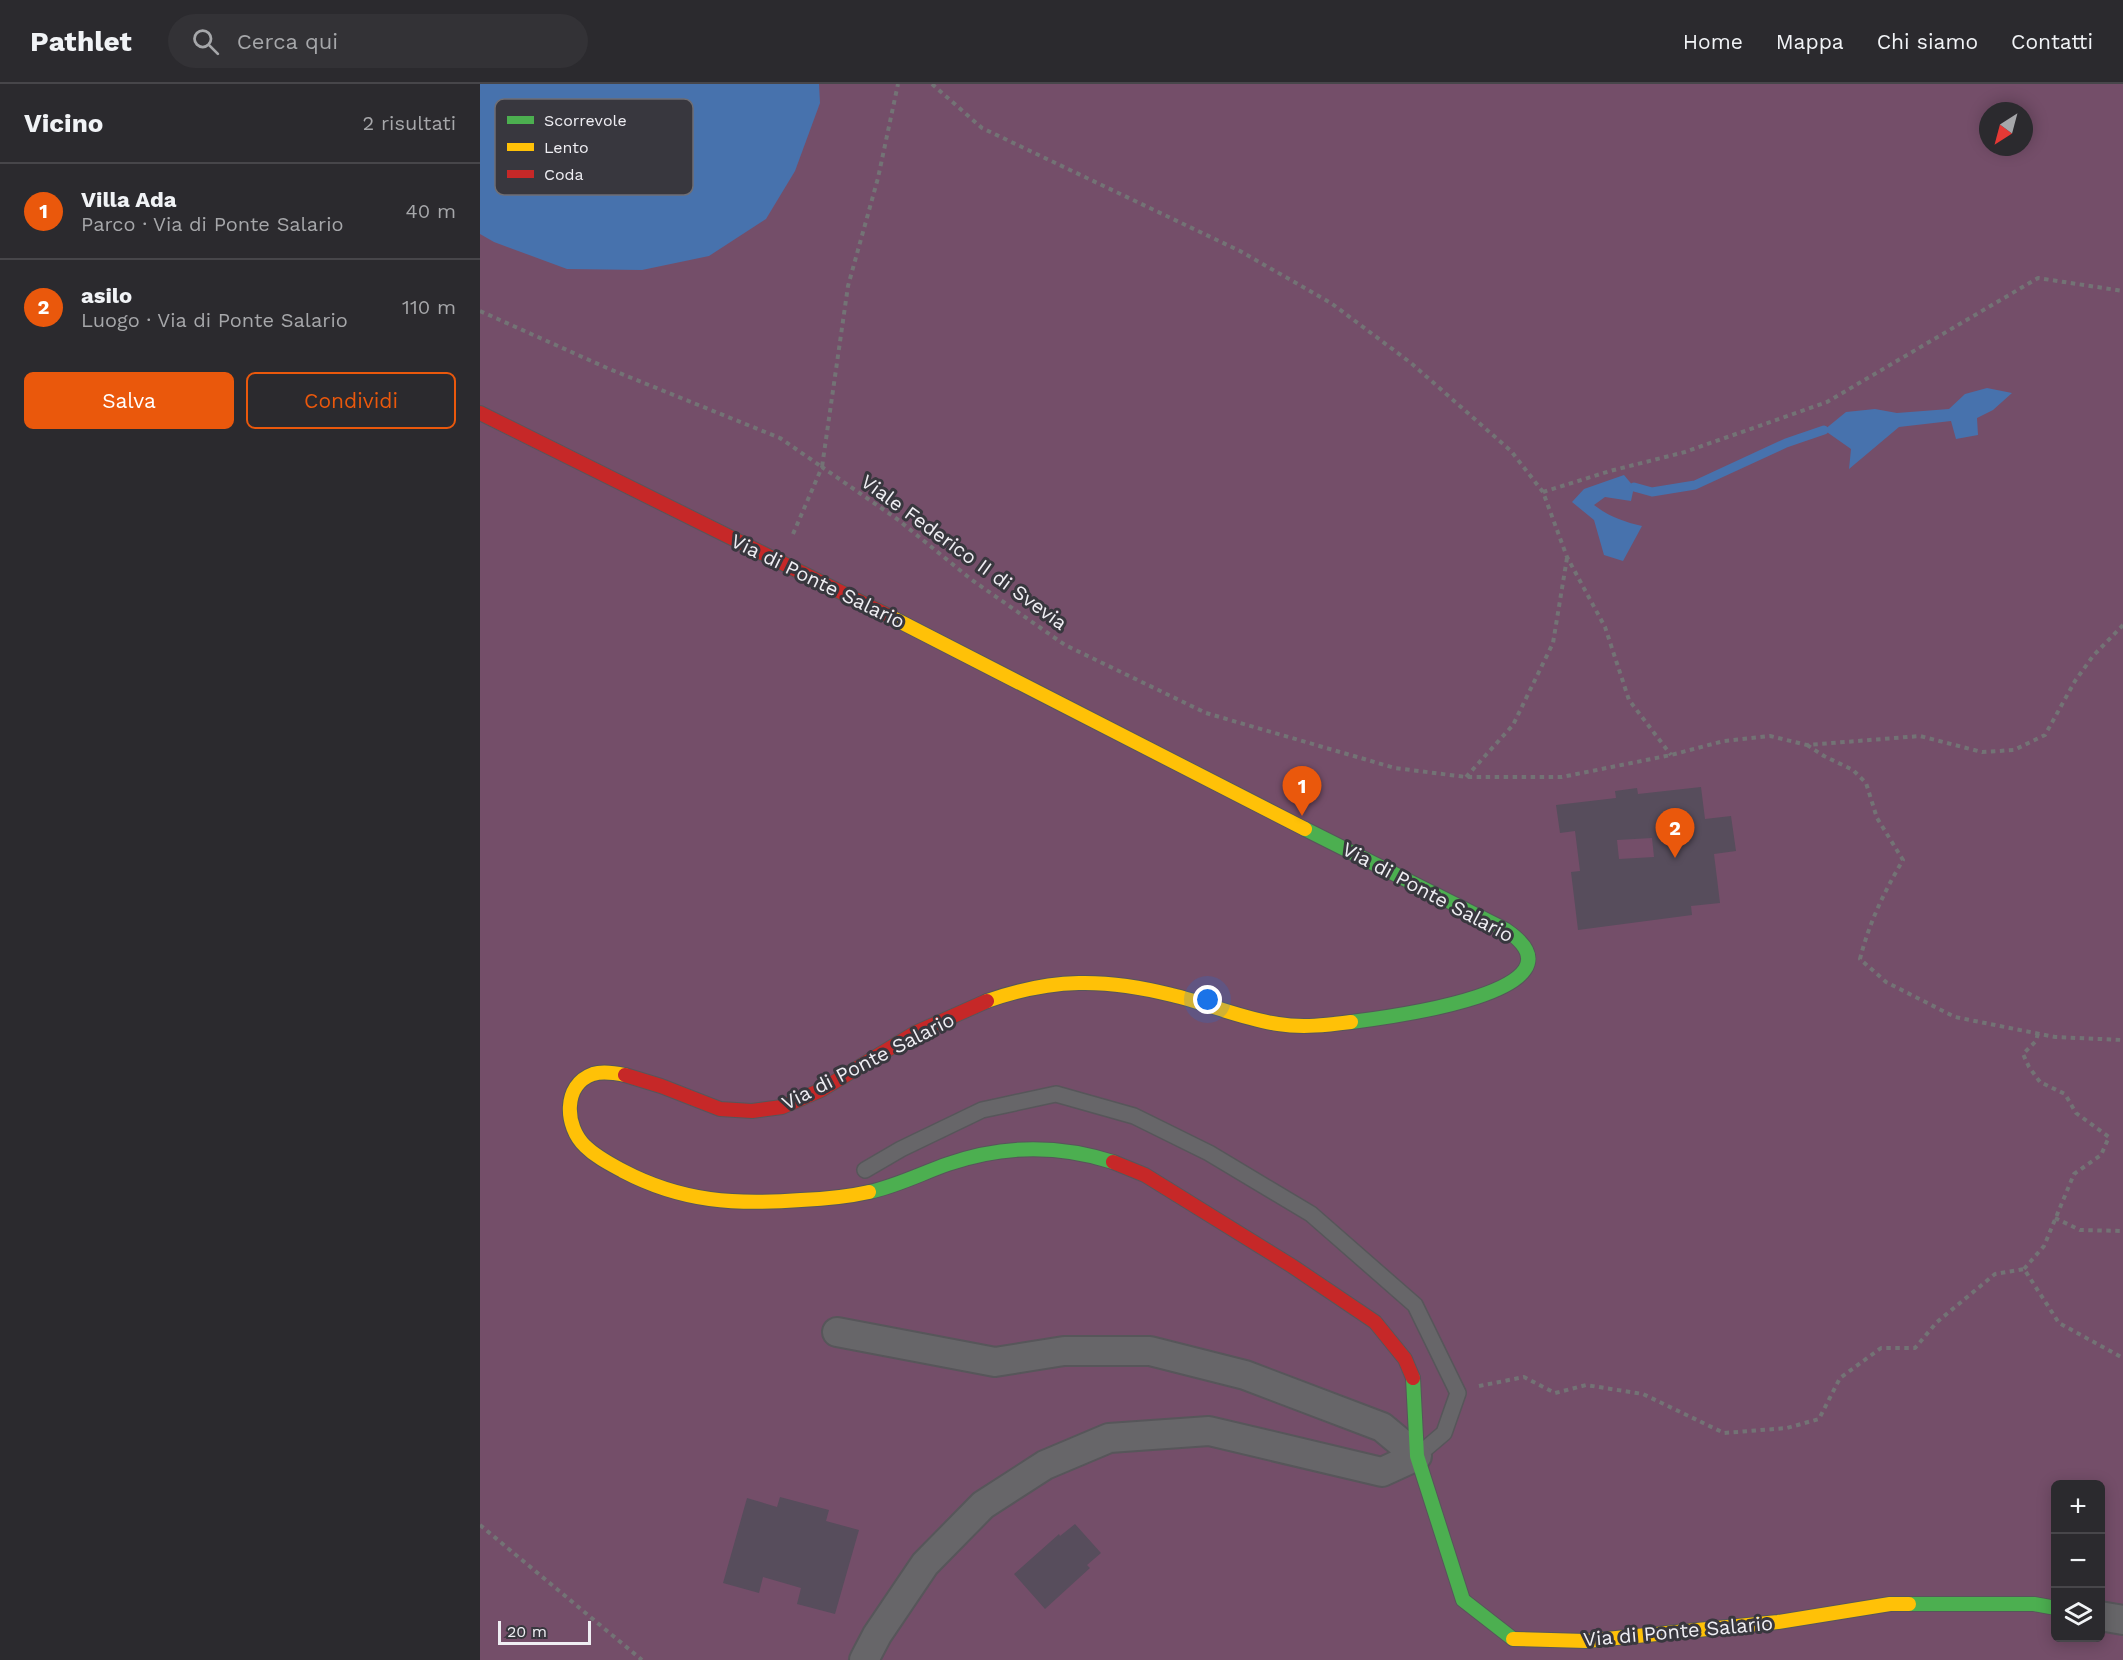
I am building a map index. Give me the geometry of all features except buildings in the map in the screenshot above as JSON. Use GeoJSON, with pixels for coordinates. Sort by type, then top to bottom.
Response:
{"type":"FeatureCollection","features":[{"type":"Feature","properties":{"kind":"street","name":"Via di Ponte Salario"},"geometry":{"type":"LineString","coordinates":[[480,412],[638,493],[883,613],[1520,938],[1527,949],[1529,962],[1527,968],[1517,979],[1449,1005],[1413,1014],[1308,1027],[1289,1026],[1240,1016],[1187,999],[1139,989],[1093,984],[1055,984],[1021,990],[990,1000],[917,1032],[822,1089],[774,1110],[747,1112],[720,1108],[639,1078],[611,1071],[583,1081],[571,1097],[569,1119],[574,1134],[591,1153],[659,1188],[708,1202],[762,1203],[871,1192],[972,1154],[1020,1148],[1059,1149],[1099,1156],[1145,1175],[1292,1266],[1375,1322],[1405,1359],[1413,1378],[1417,1456],[1463,1600],[1513,1639],[1586,1641],[1778,1622],[1890,1604],[2034,1604],[2051,1607]]}},
{"type":"Feature","properties":{"kind":"street"},"geometry":{"type":"LineString","coordinates":[[837,1332],[995,1362],[1064,1352],[1150,1351],[1245,1375],[1382,1427],[1417,1456],[1382,1472],[1209,1431],[1109,1438],[1045,1465],[983,1505],[925,1564],[877,1635],[864,1660]]}},
{"type":"Feature","properties":{"kind":"street"},"geometry":{"type":"LineString","coordinates":[[2105,1617],[2123,1620]]}},
{"type":"Feature","properties":{"kind":"lane"},"geometry":{"type":"LineString","coordinates":[[866,1170],[901,1149],[982,1110],[1056,1094],[1134,1116],[1209,1153],[1311,1214],[1415,1305],[1458,1393],[1444,1433],[1417,1456]]}},
{"type":"Feature","properties":{"kind":"path"},"geometry":{"type":"LineString","coordinates":[[793,536],[822,466],[848,286],[878,178],[898,84]]}},
{"type":"Feature","properties":{"kind":"path"},"geometry":{"type":"LineString","coordinates":[[932,84],[982,128],[1240,252],[1331,303],[1411,363],[1511,451],[1543,492],[1567,557],[1605,627],[1629,700],[1671,755]]}},
{"type":"Feature","properties":{"kind":"path"},"geometry":{"type":"LineString","coordinates":[[1543,492],[1610,471],[1685,452],[1827,402],[2038,278],[2123,291]]}},
{"type":"Feature","properties":{"kind":"path","name":"Viale Federico II di Svevia"},"geometry":{"type":"LineString","coordinates":[[480,311],[607,368],[780,438],[897,519],[972,580],[1065,645],[1206,713],[1395,768],[1466,777],[1562,777],[1671,755],[1724,741],[1770,736],[1807,745]]}},
{"type":"Feature","properties":{"kind":"path"},"geometry":{"type":"LineString","coordinates":[[1466,777],[1513,725],[1553,644],[1567,557]]}},
{"type":"Feature","properties":{"kind":"path"},"geometry":{"type":"LineString","coordinates":[[1807,745],[1920,736],[1982,752],[2014,750],[2045,735],[2075,681],[2093,656],[2123,625]]}},
{"type":"Feature","properties":{"kind":"path"},"geometry":{"type":"LineString","coordinates":[[1807,745],[1853,770],[1866,783],[1877,818],[1903,860],[1882,895],[1867,930],[1860,959],[1886,982],[1955,1017],[2055,1037],[2123,1040]]}},
{"type":"Feature","properties":{"kind":"path"},"geometry":{"type":"LineString","coordinates":[[1458,1393],[1487,1383],[1524,1377],[1555,1393],[1586,1385],[1643,1394],[1724,1433],[1787,1428],[1820,1419],[1840,1378],[1881,1348],[1915,1348],[1937,1322],[1995,1274],[2024,1269],[2044,1246],[2074,1174],[2101,1155],[2109,1137],[2076,1113],[2065,1094],[2040,1082],[2029,1067],[2023,1054],[2036,1041],[2038,1033]]}},
{"type":"Feature","properties":{"kind":"path"},"geometry":{"type":"LineString","coordinates":[[2055,1218],[2080,1230],[2123,1232]]}},
{"type":"Feature","properties":{"kind":"path"},"geometry":{"type":"LineString","coordinates":[[2024,1269],[2059,1323],[2123,1358]]}},
{"type":"Feature","properties":{"kind":"path"},"geometry":{"type":"LineString","coordinates":[[480,1525],[642,1660]]}},
{"type":"Feature","properties":{"kind":"shaded area"},"geometry":{"type":"Polygon","coordinates":[[[480,84],[2123,84],[2123,1660],[480,1660],[480,84]]]}},
{"type":"Feature","properties":{"kind":"water"},"geometry":{"type":"Polygon","coordinates":[[[480,84],[819,84],[820,103],[795,171],[766,219],[709,256],[642,270],[567,269],[494,242],[480,234],[480,84]]]}},
{"type":"Feature","properties":{"kind":"water"},"geometry":{"type":"Polygon","coordinates":[[[1987,388],[2012,393],[1993,410],[1977,418],[1978,435],[1956,439],[1951,421],[1899,427],[1849,469],[1851,449],[1824,430],[1846,412],[1875,409],[1897,413],[1949,409],[1965,394],[1987,388]]]}},
{"type":"Feature","properties":{"kind":"water"},"geometry":{"type":"Polygon","coordinates":[[[1624,475],[1634,487],[1631,501],[1605,497],[1594,505],[1616,518],[1642,526],[1623,561],[1604,555],[1594,520],[1572,502],[1584,489],[1624,475]]]}},
{"type":"Feature","properties":{"kind":"waterway"},"geometry":{"type":"LineString","coordinates":[[1634,487],[1652,492],[1695,485],[1786,443],[1824,430]]}},
{"type":"Feature","properties":{"kind":"traffic: fast"},"geometry":{"type":"LineString","coordinates":[[1305,829],[1506,930],[1527,952],[1525,970],[1505,985],[1474,998],[1401,1015],[1351,1022]]}},
{"type":"Feature","properties":{"kind":"traffic: fast"},"geometry":{"type":"LineString","coordinates":[[869,1192],[948,1164],[1010,1150],[1071,1152],[1113,1162]]}},
{"type":"Feature","properties":{"kind":"traffic: fast"},"geometry":{"type":"LineString","coordinates":[[1413,1378],[1417,1456],[1463,1600],[1513,1639]]}},
{"type":"Feature","properties":{"kind":"traffic: fast"},"geometry":{"type":"LineString","coordinates":[[1909,1604],[2034,1604],[2051,1607]]}},
{"type":"Feature","properties":{"kind":"traffic: slow"},"geometry":{"type":"LineString","coordinates":[[891,617],[1305,829]]}},
{"type":"Feature","properties":{"kind":"traffic: slow"},"geometry":{"type":"LineString","coordinates":[[987,1001],[1034,988],[1101,983],[1147,989],[1278,1024],[1306,1026],[1351,1022]]}},
{"type":"Feature","properties":{"kind":"traffic: slow"},"geometry":{"type":"LineString","coordinates":[[625,1075],[601,1073],[583,1079],[576,1087],[570,1107],[573,1128],[578,1138],[598,1157],[623,1171],[688,1195],[732,1201],[818,1199],[869,1192]]}},
{"type":"Feature","properties":{"kind":"traffic: slow"},"geometry":{"type":"LineString","coordinates":[[1513,1639],[1586,1641],[1778,1622],[1890,1604],[1909,1604]]}},
{"type":"Feature","properties":{"kind":"traffic: jam"},"geometry":{"type":"LineString","coordinates":[[480,413],[891,617]]}},
{"type":"Feature","properties":{"kind":"traffic: jam"},"geometry":{"type":"LineString","coordinates":[[625,1075],[720,1109],[752,1111],[782,1107],[821,1090],[915,1033],[987,1001]]}},
{"type":"Feature","properties":{"kind":"traffic: jam"},"geometry":{"type":"LineString","coordinates":[[1113,1162],[1145,1175],[1292,1266],[1375,1322],[1405,1359],[1413,1378]]}},
{"type":"Feature","properties":{"kind":"place","name":"Villa Ada"},"geometry":{"type":"Point","coordinates":[1302,816]}},
{"type":"Feature","properties":{"kind":"place","name":"asilo"},"geometry":{"type":"Point","coordinates":[1675,858]}}]}
